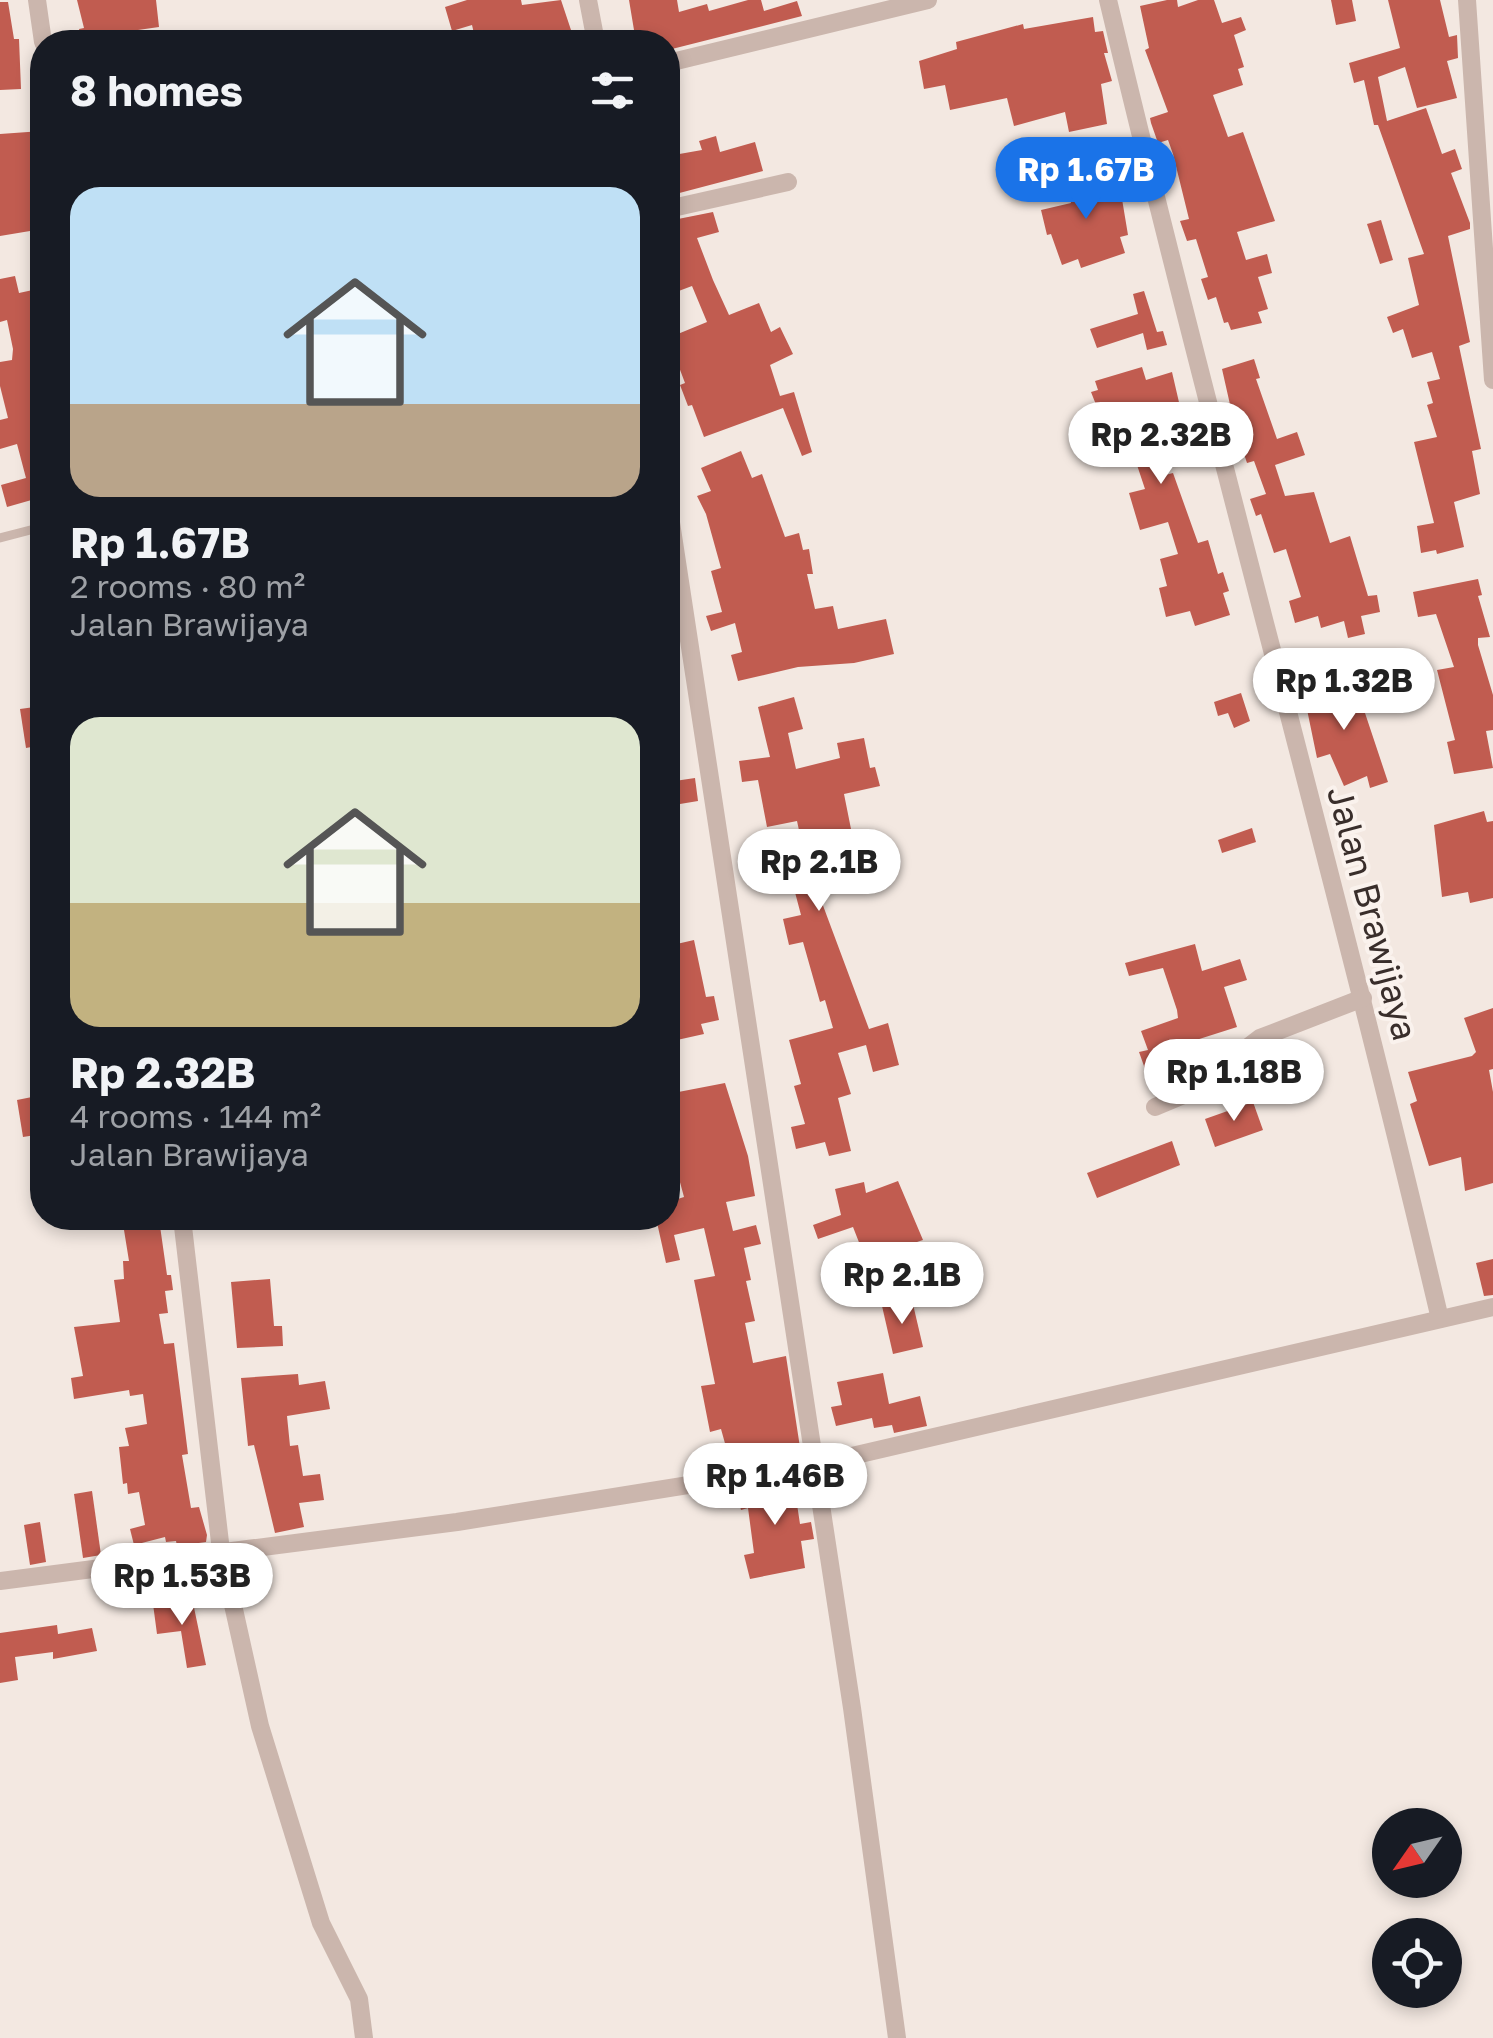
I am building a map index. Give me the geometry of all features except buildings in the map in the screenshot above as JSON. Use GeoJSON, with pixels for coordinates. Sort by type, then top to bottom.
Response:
{"type":"FeatureCollection","features":[{"type":"Feature","properties":{"kind":"street"},"geometry":{"type":"LineString","coordinates":[[38,0],[42,30]]}},
{"type":"Feature","properties":{"kind":"street"},"geometry":{"type":"LineString","coordinates":[[588,0],[594,30]]}},
{"type":"Feature","properties":{"kind":"street"},"geometry":{"type":"LineString","coordinates":[[680,60],[928,0]]}},
{"type":"Feature","properties":{"kind":"street","name":"Jalan Brawijaya"},"geometry":{"type":"LineString","coordinates":[[1108,0],[1283,705],[1363,998],[1440,1319]]}},
{"type":"Feature","properties":{"kind":"street"},"geometry":{"type":"LineString","coordinates":[[1467,0],[1493,380]]}},
{"type":"Feature","properties":{"kind":"street"},"geometry":{"type":"LineString","coordinates":[[680,206],[788,182]]}},
{"type":"Feature","properties":{"kind":"street"},"geometry":{"type":"LineString","coordinates":[[680,583],[847,1672],[898,2038]]}},
{"type":"Feature","properties":{"kind":"street"},"geometry":{"type":"LineString","coordinates":[[1155,1107],[1217,1082],[1243,1051],[1260,1038],[1363,998]]}},
{"type":"Feature","properties":{"kind":"street"},"geometry":{"type":"LineString","coordinates":[[183,1230],[221,1551],[260,1726],[321,1923],[358,1999],[364,2038]]}},
{"type":"Feature","properties":{"kind":"street"},"geometry":{"type":"LineString","coordinates":[[0,1580],[457,1522],[813,1465],[1493,1307]]}},
{"type":"Feature","properties":{"kind":"lane"},"geometry":{"type":"LineString","coordinates":[[0,538],[30,531]]}}]}
